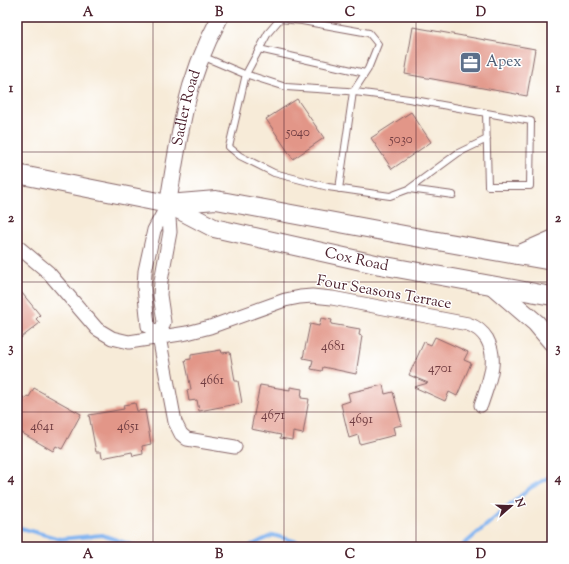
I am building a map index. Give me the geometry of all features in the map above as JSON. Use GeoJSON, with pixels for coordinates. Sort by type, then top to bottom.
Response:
{"type":"FeatureCollection","features":[{"type":"Feature","properties":{"kind":"main road","name":"Cox Road"},"geometry":{"type":"LineString","coordinates":[[17,174],[168,204],[216,200],[552,261]]}},
{"type":"Feature","properties":{"kind":"main road","name":"Cox Road"},"geometry":{"type":"LineString","coordinates":[[168,204],[214,228],[380,265],[552,296]]}},
{"type":"Feature","properties":{"kind":"main road"},"geometry":{"type":"LineString","coordinates":[[518,255],[552,240]]}},
{"type":"Feature","properties":{"kind":"main road"},"geometry":{"type":"LineString","coordinates":[[491,284],[536,323],[552,342]]}},
{"type":"Feature","properties":{"kind":"street","name":"Sadler Road"},"geometry":{"type":"LineString","coordinates":[[168,204],[185,108],[202,56],[220,17]]}},
{"type":"Feature","properties":{"kind":"street"},"geometry":{"type":"LineString","coordinates":[[168,204],[154,230],[144,286],[148,326],[159,337],[175,422],[181,434],[187,439],[235,447]]}},
{"type":"Feature","properties":{"kind":"street","name":"Four Seasons Terrace"},"geometry":{"type":"LineString","coordinates":[[17,246],[48,272],[97,329],[112,338],[129,342],[210,327],[286,300],[312,296],[332,298],[477,327],[490,345],[494,357],[492,370],[481,405]]}},
{"type":"Feature","properties":{"kind":"lane"},"geometry":{"type":"LineString","coordinates":[[339,189],[353,92],[365,73],[378,44],[369,33],[302,21],[280,19],[268,33],[246,74],[229,147],[240,156],[274,173],[328,187],[339,189],[390,196],[409,189],[458,153],[487,139]]}},
{"type":"Feature","properties":{"kind":"lane"},"geometry":{"type":"LineString","coordinates":[[259,50],[365,73]]}},
{"type":"Feature","properties":{"kind":"lane"},"geometry":{"type":"LineString","coordinates":[[202,56],[246,74],[286,87],[353,92],[409,99],[486,112],[531,121],[530,186],[488,186],[486,112]]}},
{"type":"Feature","properties":{"kind":"lane"},"geometry":{"type":"LineString","coordinates":[[409,189],[452,195]]}},
{"type":"Feature","properties":{"kind":"building"},"geometry":{"type":"Polygon","coordinates":[[[413,27],[535,49],[527,96],[405,74],[413,27]]]}},
{"type":"Feature","properties":{"kind":"building"},"geometry":{"type":"Polygon","coordinates":[[[297,99],[324,138],[293,159],[266,119],[297,99]]]}},
{"type":"Feature","properties":{"kind":"building"},"geometry":{"type":"Polygon","coordinates":[[[411,112],[431,142],[392,169],[371,138],[411,112]]]}},
{"type":"Feature","properties":{"kind":"building"},"geometry":{"type":"Polygon","coordinates":[[[17,287],[40,315],[36,319],[40,323],[17,341],[17,287]]]}},
{"type":"Feature","properties":{"kind":"building"},"geometry":{"type":"Polygon","coordinates":[[[321,318],[332,320],[331,324],[360,329],[359,335],[362,336],[356,374],[323,367],[322,371],[311,369],[313,360],[303,358],[310,324],[319,326],[321,318]]]}},
{"type":"Feature","properties":{"kind":"building"},"geometry":{"type":"Polygon","coordinates":[[[435,337],[468,352],[464,360],[471,363],[457,396],[449,392],[445,401],[414,387],[428,383],[409,375],[424,342],[431,345],[435,337]]]}},
{"type":"Feature","properties":{"kind":"building"},"geometry":{"type":"Polygon","coordinates":[[[221,350],[222,353],[230,352],[235,381],[238,381],[242,403],[199,411],[197,400],[189,401],[187,390],[191,389],[185,360],[191,359],[191,355],[221,350]]]}},
{"type":"Feature","properties":{"kind":"building"},"geometry":{"type":"Polygon","coordinates":[[[260,385],[290,390],[290,387],[302,389],[301,398],[309,399],[303,434],[293,432],[292,440],[280,438],[281,435],[251,429],[260,385]]]}},
{"type":"Feature","properties":{"kind":"building"},"geometry":{"type":"Polygon","coordinates":[[[383,385],[385,394],[393,392],[402,425],[393,427],[395,435],[360,444],[358,435],[349,438],[341,404],[350,401],[348,393],[383,385]]]}},
{"type":"Feature","properties":{"kind":"building"},"geometry":{"type":"Polygon","coordinates":[[[34,388],[81,414],[62,449],[56,446],[53,451],[17,430],[17,408],[23,397],[26,399],[27,396],[29,397],[34,388]]]}},
{"type":"Feature","properties":{"kind":"building"},"geometry":{"type":"Polygon","coordinates":[[[135,403],[137,411],[145,410],[151,444],[142,446],[143,454],[133,456],[132,452],[102,458],[101,452],[96,452],[89,415],[124,409],[123,405],[135,403]]]}},
{"type":"Feature","properties":{"kind":"waterway"},"geometry":{"type":"LineString","coordinates":[[461,547],[530,488],[551,476]]}},
{"type":"Feature","properties":{"kind":"waterway"},"geometry":{"type":"LineString","coordinates":[[17,527],[60,539],[102,535],[138,547]]}},
{"type":"Feature","properties":{"kind":"waterway"},"geometry":{"type":"LineString","coordinates":[[248,547],[273,535],[301,543],[309,547]]}},
{"type":"Feature","properties":{"kind":"place","name":"Apex"},"geometry":{"type":"Point","coordinates":[470,62]}}]}
